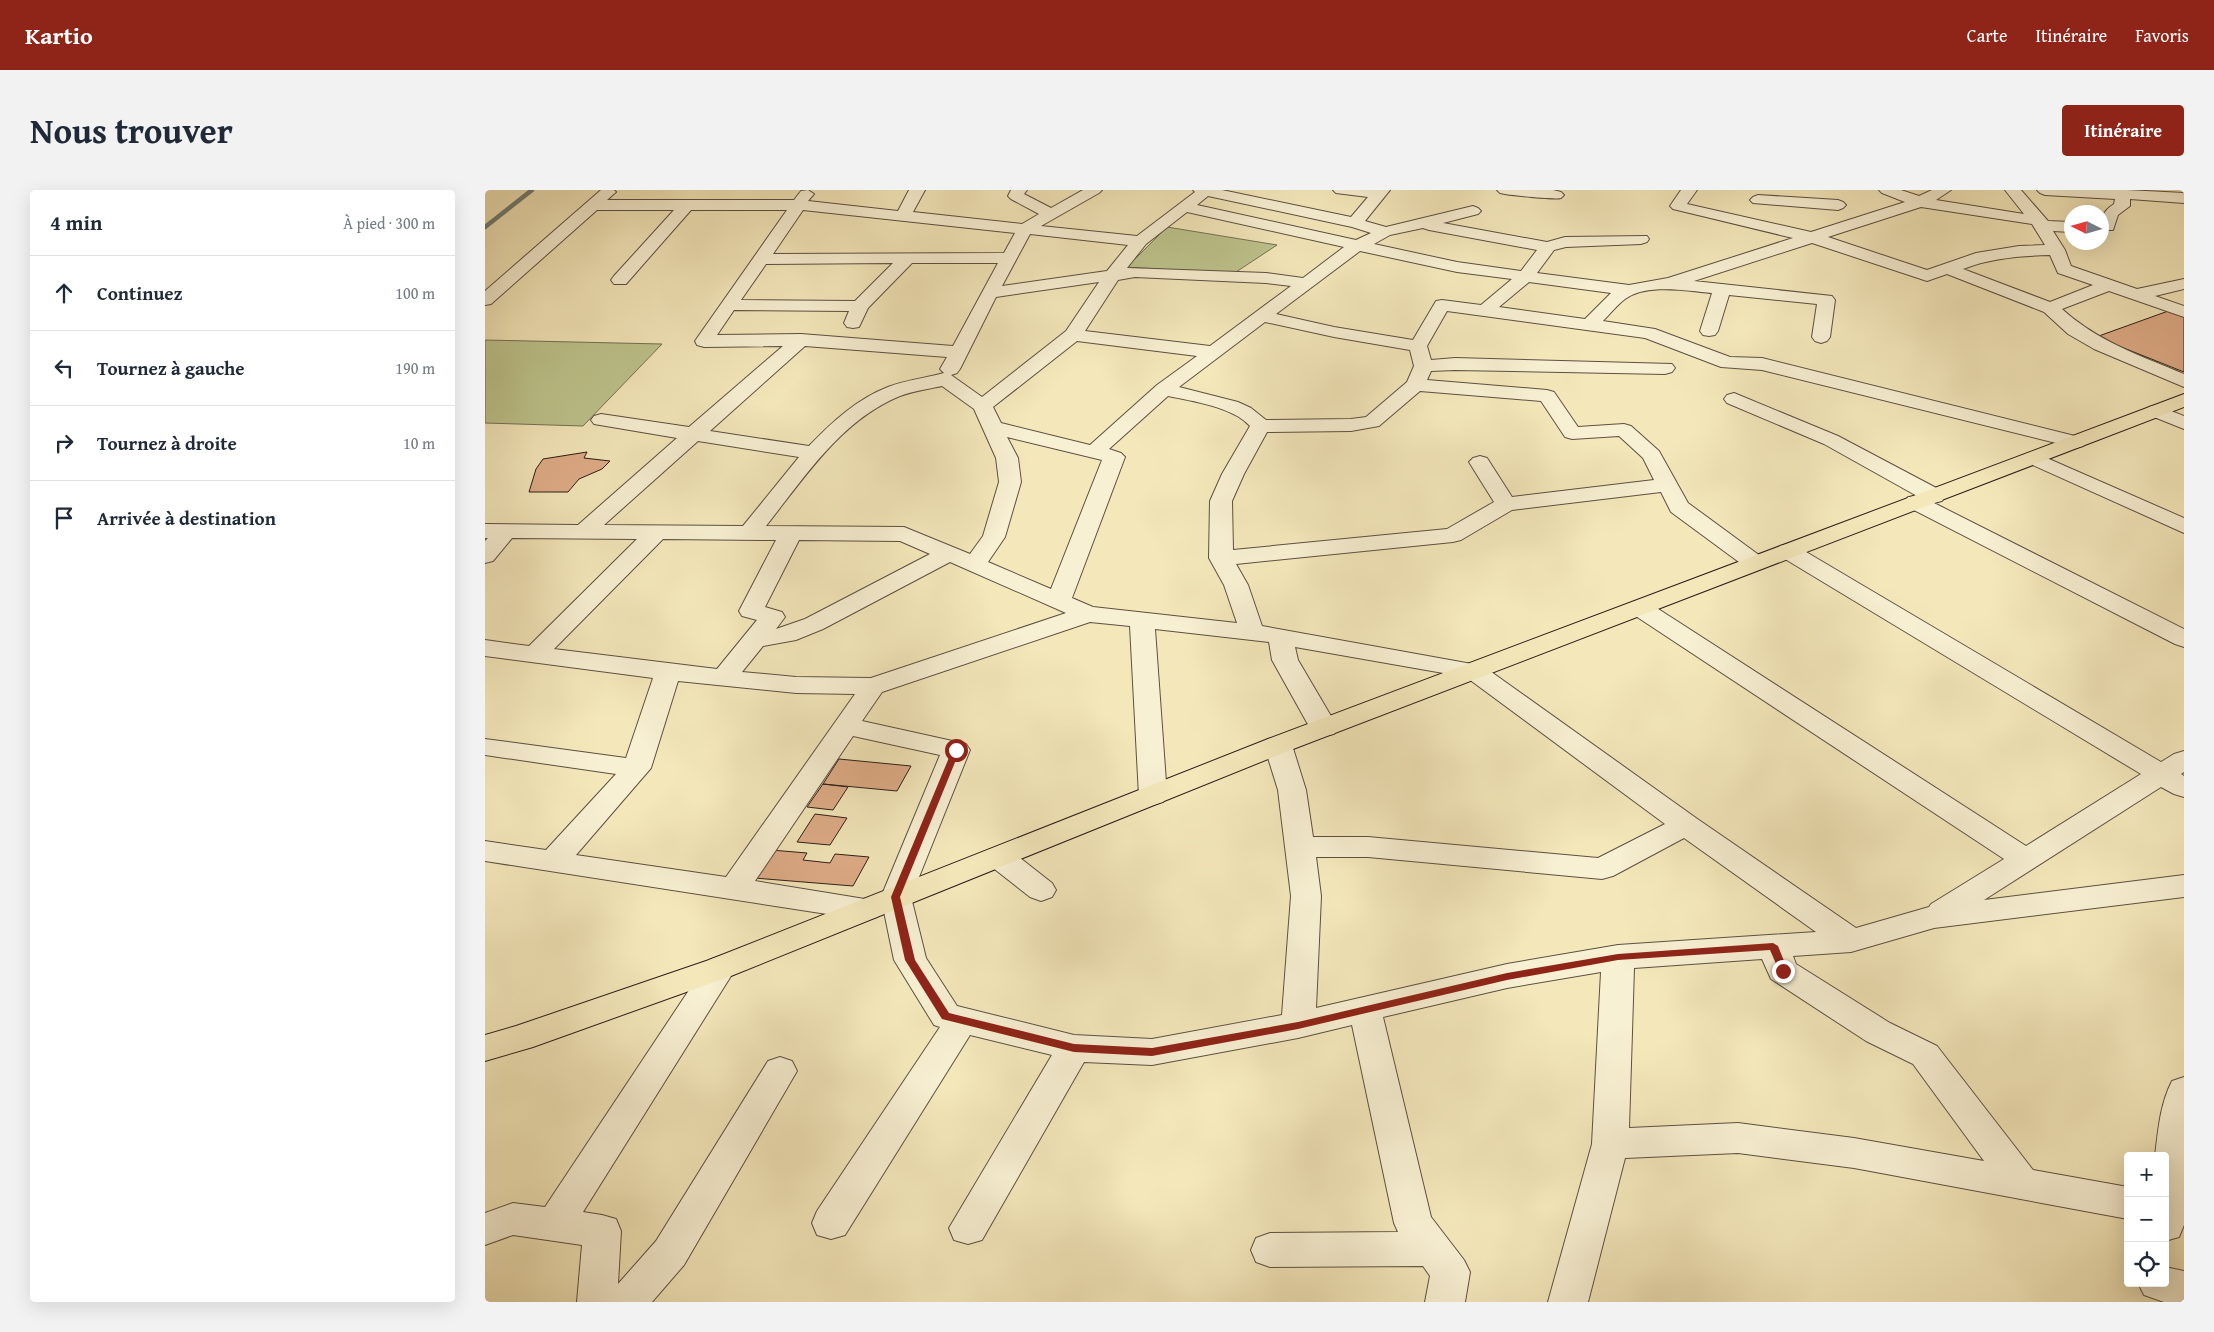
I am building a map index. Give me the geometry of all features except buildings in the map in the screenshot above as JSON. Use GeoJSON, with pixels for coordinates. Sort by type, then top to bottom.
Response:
{"type":"FeatureCollection","features":[{"type":"Feature","properties":{"kind":"main road"},"geometry":{"type":"LineString","coordinates":[[485,1048],[521,1038],[721,968],[1278,745],[2184,400]]}},
{"type":"Feature","properties":{"kind":"street"},"geometry":{"type":"LineString","coordinates":[[485,300],[610,190]]}},
{"type":"Feature","properties":{"kind":"street"},"geometry":{"type":"LineString","coordinates":[[808,190],[704,341],[801,340],[959,352]]}},
{"type":"Feature","properties":{"kind":"street"},"geometry":{"type":"LineString","coordinates":[[903,216],[917,190]]}},
{"type":"Feature","properties":{"kind":"street"},"geometry":{"type":"LineString","coordinates":[[1019,190],[1016,196],[1049,213]]}},
{"type":"Feature","properties":{"kind":"street"},"geometry":{"type":"LineString","coordinates":[[749,533],[815,453],[843,425],[865,407],[893,392],[945,379],[989,293],[1026,228],[1049,213],[1094,190]]}},
{"type":"Feature","properties":{"kind":"street"},"geometry":{"type":"LineString","coordinates":[[1201,190],[1355,223],[1385,232]]}},
{"type":"Feature","properties":{"kind":"street"},"geometry":{"type":"LineString","coordinates":[[983,406],[1073,335],[1113,274],[1139,241],[1206,190]]}},
{"type":"Feature","properties":{"kind":"street"},"geometry":{"type":"LineString","coordinates":[[1341,190],[1381,191]]}},
{"type":"Feature","properties":{"kind":"street"},"geometry":{"type":"LineString","coordinates":[[1505,190],[1560,193]]}},
{"type":"Feature","properties":{"kind":"street"},"geometry":{"type":"LineString","coordinates":[[1689,190],[1678,206],[1814,238],[1927,276],[1976,258],[2019,251],[2057,250]]}},
{"type":"Feature","properties":{"kind":"street"},"geometry":{"type":"LineString","coordinates":[[1887,190],[1920,202],[2041,224],[2064,226]]}},
{"type":"Feature","properties":{"kind":"street"},"geometry":{"type":"LineString","coordinates":[[1184,207],[1457,267],[1629,290],[1671,284],[1920,202],[1943,190]]}},
{"type":"Feature","properties":{"kind":"street"},"geometry":{"type":"LineString","coordinates":[[2013,190],[2041,224],[2057,250],[2064,269],[2184,312]]}},
{"type":"Feature","properties":{"kind":"street"},"geometry":{"type":"LineString","coordinates":[[2045,190],[2184,198]]}},
{"type":"Feature","properties":{"kind":"street"},"geometry":{"type":"LineString","coordinates":[[1355,223],[1381,191]]}},
{"type":"Feature","properties":{"kind":"street"},"geometry":{"type":"LineString","coordinates":[[1541,206],[1560,193]]}},
{"type":"Feature","properties":{"kind":"street"},"geometry":{"type":"LineString","coordinates":[[2109,225],[2111,213],[2123,206],[2121,193]]}},
{"type":"Feature","properties":{"kind":"street"},"geometry":{"type":"LineString","coordinates":[[1758,200],[1838,197],[1832,222],[1839,229]]}},
{"type":"Feature","properties":{"kind":"street"},"geometry":{"type":"LineString","coordinates":[[593,205],[798,205],[1139,241]]}},
{"type":"Feature","properties":{"kind":"street"},"geometry":{"type":"LineString","coordinates":[[620,280],[687,205]]}},
{"type":"Feature","properties":{"kind":"street"},"geometry":{"type":"LineString","coordinates":[[1094,452],[1164,389],[1356,246],[1385,232],[1473,211]]}},
{"type":"Feature","properties":{"kind":"street"},"geometry":{"type":"LineString","coordinates":[[1417,223],[1548,247],[1565,242],[1641,239]]}},
{"type":"Feature","properties":{"kind":"street"},"geometry":{"type":"LineString","coordinates":[[1484,311],[1526,276],[1548,247]]}},
{"type":"Feature","properties":{"kind":"street"},"geometry":{"type":"LineString","coordinates":[[846,343],[860,306],[907,258]]}},
{"type":"Feature","properties":{"kind":"street"},"geometry":{"type":"LineString","coordinates":[[761,259],[1009,258]]}},
{"type":"Feature","properties":{"kind":"street"},"geometry":{"type":"LineString","coordinates":[[1946,268],[2050,308],[2074,330],[2095,342],[2184,381]]}},
{"type":"Feature","properties":{"kind":"street"},"geometry":{"type":"LineString","coordinates":[[989,293],[1113,274],[1154,273],[1266,278],[1305,283]]}},
{"type":"Feature","properties":{"kind":"street"},"geometry":{"type":"LineString","coordinates":[[1671,284],[1826,300],[1821,337]]}},
{"type":"Feature","properties":{"kind":"street"},"geometry":{"type":"LineString","coordinates":[[2136,295],[2184,284]]}},
{"type":"Feature","properties":{"kind":"street"},"geometry":{"type":"LineString","coordinates":[[2050,308],[2109,285]]}},
{"type":"Feature","properties":{"kind":"street"},"geometry":{"type":"LineString","coordinates":[[1589,325],[1618,296],[1629,290]]}},
{"type":"Feature","properties":{"kind":"street"},"geometry":{"type":"LineString","coordinates":[[1709,331],[1722,290]]}},
{"type":"Feature","properties":{"kind":"street"},"geometry":{"type":"LineString","coordinates":[[729,305],[860,306]]}},
{"type":"Feature","properties":{"kind":"street"},"geometry":{"type":"LineString","coordinates":[[1260,426],[1351,425],[1372,422],[1415,386],[1423,366],[1418,346],[1442,305],[1649,333],[1728,362]]}},
{"type":"Feature","properties":{"kind":"street"},"geometry":{"type":"LineString","coordinates":[[1262,316],[1334,332],[1418,346]]}},
{"type":"Feature","properties":{"kind":"street"},"geometry":{"type":"LineString","coordinates":[[1073,335],[1213,352]]}},
{"type":"Feature","properties":{"kind":"street"},"geometry":{"type":"LineString","coordinates":[[583,532],[801,340]]}},
{"type":"Feature","properties":{"kind":"street"},"geometry":{"type":"LineString","coordinates":[[1645,367],[1651,358],[1706,364],[1728,362],[1762,364],[2076,442]]}},
{"type":"Feature","properties":{"kind":"street"},"geometry":{"type":"LineString","coordinates":[[1423,366],[1455,364],[1665,368]]}},
{"type":"Feature","properties":{"kind":"street"},"geometry":{"type":"LineString","coordinates":[[945,379],[983,406],[1007,458],[1010,482],[994,537],[974,564]]}},
{"type":"Feature","properties":{"kind":"street"},"geometry":{"type":"LineString","coordinates":[[1415,386],[1547,396],[1572,434],[1624,430],[1652,456],[1679,508],[1755,563]]}},
{"type":"Feature","properties":{"kind":"street"},"geometry":{"type":"LineString","coordinates":[[1164,389],[1236,409],[1256,418],[1260,426]]}},
{"type":"Feature","properties":{"kind":"street"},"geometry":{"type":"LineString","coordinates":[[1734,399],[1831,440],[1925,499],[2184,639]]}},
{"type":"Feature","properties":{"kind":"street"},"geometry":{"type":"LineString","coordinates":[[2156,411],[2184,423]]}},
{"type":"Feature","properties":{"kind":"street"},"geometry":{"type":"LineString","coordinates":[[601,420],[815,453]]}},
{"type":"Feature","properties":{"kind":"street"},"geometry":{"type":"LineString","coordinates":[[1252,632],[1236,585],[1221,558],[1221,501],[1233,474],[1260,426]]}},
{"type":"Feature","properties":{"kind":"street"},"geometry":{"type":"LineString","coordinates":[[993,428],[1114,457],[1059,601]]}},
{"type":"Feature","properties":{"kind":"street"},"geometry":{"type":"LineString","coordinates":[[2033,458],[2184,526]]}},
{"type":"Feature","properties":{"kind":"street"},"geometry":{"type":"LineString","coordinates":[[1480,462],[1506,504]]}},
{"type":"Feature","properties":{"kind":"street"},"geometry":{"type":"LineString","coordinates":[[1221,558],[1453,536],[1506,504],[1668,486]]}},
{"type":"Feature","properties":{"kind":"street"},"geometry":{"type":"LineString","coordinates":[[485,556],[496,531],[904,534],[1088,614],[1252,632],[1474,671],[1685,825],[1851,941]]}},
{"type":"Feature","properties":{"kind":"street"},"geometry":{"type":"LineString","coordinates":[[535,654],[657,532]]}},
{"type":"Feature","properties":{"kind":"street"},"geometry":{"type":"LineString","coordinates":[[723,679],[773,617],[751,611],[791,533]]}},
{"type":"Feature","properties":{"kind":"street"},"geometry":{"type":"LineString","coordinates":[[1788,550],[2176,774]]}},
{"type":"Feature","properties":{"kind":"street"},"geometry":{"type":"LineString","coordinates":[[754,640],[787,635],[814,624],[950,554]]}},
{"type":"Feature","properties":{"kind":"street"},"geometry":{"type":"LineString","coordinates":[[1640,608],[2026,860]]}},
{"type":"Feature","properties":{"kind":"street"},"geometry":{"type":"LineString","coordinates":[[485,648],[723,679],[796,684],[873,686],[1088,614]]}},
{"type":"Feature","properties":{"kind":"street"},"geometry":{"type":"LineString","coordinates":[[1142,620],[1153,796]]}},
{"type":"Feature","properties":{"kind":"street"},"geometry":{"type":"LineString","coordinates":[[1280,637],[1285,660],[1324,728]]}},
{"type":"Feature","properties":{"kind":"street"},"geometry":{"type":"LineString","coordinates":[[553,861],[637,768],[669,672]]}},
{"type":"Feature","properties":{"kind":"street"},"geometry":{"type":"LineString","coordinates":[[734,889],[873,686]]}},
{"type":"Feature","properties":{"kind":"street"},"geometry":{"type":"LineString","coordinates":[[846,726],[956,750],[896,897],[910,960],[946,1016],[1074,1048],[1152,1052],[1298,1026],[1507,976],[1618,957],[1851,941],[1934,917],[2184,886]]}},
{"type":"Feature","properties":{"kind":"street"},"geometry":{"type":"LineString","coordinates":[[1278,745],[1292,790],[1306,896],[1298,1026]]}},
{"type":"Feature","properties":{"kind":"street"},"geometry":{"type":"LineString","coordinates":[[485,748],[637,768]]}},
{"type":"Feature","properties":{"kind":"street"},"geometry":{"type":"LineString","coordinates":[[1934,917],[2026,860],[2176,774]]}},
{"type":"Feature","properties":{"kind":"street"},"geometry":{"type":"LineString","coordinates":[[1299,847],[1368,847],[1602,869],[1685,825]]}},
{"type":"Feature","properties":{"kind":"street"},"geometry":{"type":"LineString","coordinates":[[485,851],[866,910]]}},
{"type":"Feature","properties":{"kind":"street"},"geometry":{"type":"LineString","coordinates":[[999,857],[1041,890]]}},
{"type":"Feature","properties":{"kind":"street"},"geometry":{"type":"LineString","coordinates":[[1773,946],[1783,971],[1879,1032],[1925,1055],[2021,1183]]}},
{"type":"Feature","properties":{"kind":"street"},"geometry":{"type":"LineString","coordinates":[[1568,1302],[1609,1144],[1618,957]]}},
{"type":"Feature","properties":{"kind":"street"},"geometry":{"type":"LineString","coordinates":[[554,1225],[721,968]]}},
{"type":"Feature","properties":{"kind":"street"},"geometry":{"type":"LineString","coordinates":[[1365,1010],[1413,1223],[1450,1272],[1445,1302]]}},
{"type":"Feature","properties":{"kind":"street"},"geometry":{"type":"LineString","coordinates":[[831,1223],[962,1020]]}},
{"type":"Feature","properties":{"kind":"street"},"geometry":{"type":"LineString","coordinates":[[968,1228],[1074,1048]]}},
{"type":"Feature","properties":{"kind":"street"},"geometry":{"type":"LineString","coordinates":[[627,1302],[670,1253],[780,1071]]}},
{"type":"Feature","properties":{"kind":"street"},"geometry":{"type":"LineString","coordinates":[[2168,1197],[2177,1120],[2184,1091]]}},
{"type":"Feature","properties":{"kind":"street"},"geometry":{"type":"LineString","coordinates":[[1609,1144],[1738,1138],[1854,1152],[2124,1202]]}},
{"type":"Feature","properties":{"kind":"street"},"geometry":{"type":"LineString","coordinates":[[485,1229],[513,1219],[602,1231],[597,1302]]}},
{"type":"Feature","properties":{"kind":"street"},"geometry":{"type":"LineString","coordinates":[[1270,1250],[1432,1249]]}},
{"type":"Feature","properties":{"kind":"street"},"geometry":{"type":"LineString","coordinates":[[2169,1285],[2184,1288]]}},
{"type":"Feature","properties":{"kind":"street"},"geometry":{"type":"LineString","coordinates":[[2156,1302],[2158,1287]]}},
{"type":"Feature","properties":{"kind":"green space"},"geometry":{"type":"Polygon","coordinates":[[[1167,227],[1277,245],[1233,274],[1127,267],[1167,227]]]}},
{"type":"Feature","properties":{"kind":"green space"},"geometry":{"type":"Polygon","coordinates":[[[485,340],[662,344],[583,426],[485,423],[485,340]]]}},
{"type":"Feature","properties":{"kind":"waterway"},"geometry":{"type":"LineString","coordinates":[[485,227],[532,190]]}},
{"type":"Feature","properties":{"kind":"route"},"geometry":{"type":"LineString","coordinates":[[956,750],[896,897],[910,960],[946,1016],[1074,1048],[1152,1052],[1298,1026],[1507,976],[1618,957],[1773,946],[1783,971]]}}]}
